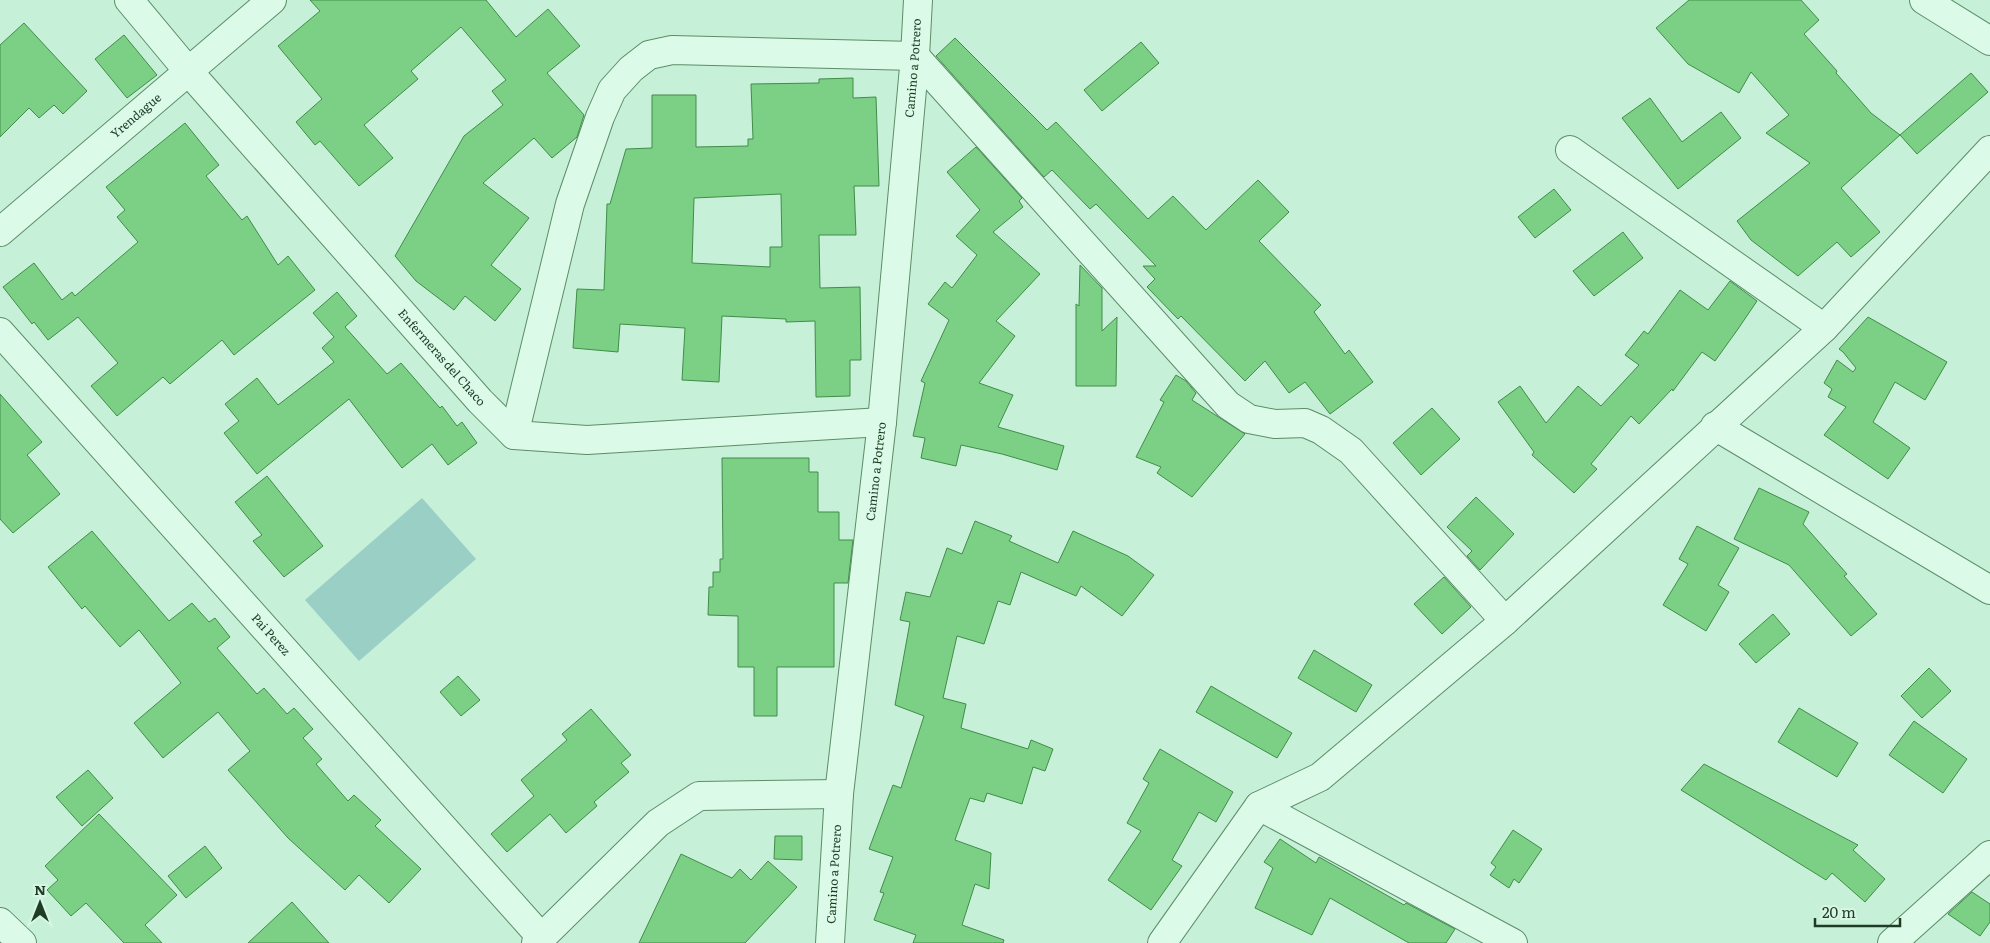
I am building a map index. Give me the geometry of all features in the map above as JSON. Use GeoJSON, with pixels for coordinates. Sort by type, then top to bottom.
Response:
{"type":"FeatureCollection","features":[{"type":"Feature","properties":{"kind":"street","name":"Enfermeras del Chaco"},"geometry":{"type":"LineString","coordinates":[[129,0],[189,72],[473,393],[514,435]]}},
{"type":"Feature","properties":{"kind":"street","name":"Yrendague"},"geometry":{"type":"LineString","coordinates":[[0,232],[272,0]]}},
{"type":"Feature","properties":{"kind":"street","name":"Camino a Potrero"},"geometry":{"type":"LineString","coordinates":[[830,943],[839,794],[882,422],[915,56],[918,0]]}},
{"type":"Feature","properties":{"kind":"street"},"geometry":{"type":"LineString","coordinates":[[1924,0],[1990,42]]}},
{"type":"Feature","properties":{"kind":"street"},"geometry":{"type":"LineString","coordinates":[[882,422],[587,440],[514,435],[570,204],[600,117],[612,90],[631,69],[649,55],[672,50],[915,56],[1228,405],[1249,419],[1275,424],[1304,423],[1321,430],[1351,451],[1505,621]]}},
{"type":"Feature","properties":{"kind":"street"},"geometry":{"type":"LineString","coordinates":[[1570,150],[1824,328]]}},
{"type":"Feature","properties":{"kind":"street"},"geometry":{"type":"LineString","coordinates":[[1162,943],[1259,806],[1320,777],[1505,621],[1824,328],[1990,150]]}},
{"type":"Feature","properties":{"kind":"street","name":"Pai Perez"},"geometry":{"type":"LineString","coordinates":[[0,332],[538,940]]}},
{"type":"Feature","properties":{"kind":"street"},"geometry":{"type":"LineString","coordinates":[[1716,426],[1990,590]]}},
{"type":"Feature","properties":{"kind":"street"},"geometry":{"type":"LineString","coordinates":[[538,940],[658,823],[699,796],[839,794]]}},
{"type":"Feature","properties":{"kind":"street"},"geometry":{"type":"LineString","coordinates":[[1259,806],[1513,943]]}},
{"type":"Feature","properties":{"kind":"street"},"geometry":{"type":"LineString","coordinates":[[1892,943],[1990,855]]}},
{"type":"Feature","properties":{"kind":"street"},"geometry":{"type":"LineString","coordinates":[[0,922],[22,943]]}},
{"type":"Feature","properties":{"kind":"shaded area"},"geometry":{"type":"Polygon","coordinates":[[[422,498],[476,559],[359,661],[305,600],[422,498]]]}},
{"type":"Feature","properties":{"kind":"building"},"geometry":{"type":"Polygon","coordinates":[[[310,0],[486,0],[516,37],[548,9],[580,46],[547,73],[584,115],[577,137],[552,158],[534,138],[483,183],[529,218],[491,265],[521,289],[495,321],[465,296],[454,310],[416,281],[395,256],[464,136],[503,105],[492,91],[506,80],[461,27],[411,71],[418,79],[364,125],[393,158],[359,186],[320,141],[315,145],[296,122],[322,99],[278,46],[320,11],[310,0]]]}},
{"type":"Feature","properties":{"kind":"building"},"geometry":{"type":"Polygon","coordinates":[[[1689,0],[1801,0],[1819,20],[1804,34],[1871,113],[1900,135],[1841,188],[1880,232],[1851,257],[1837,242],[1798,276],[1751,240],[1737,221],[1810,163],[1766,133],[1789,115],[1751,72],[1739,93],[1688,64],[1656,28],[1689,0]]]}},
{"type":"Feature","properties":{"kind":"building"},"geometry":{"type":"Polygon","coordinates":[[[24,23],[87,91],[63,114],[54,105],[39,118],[29,108],[0,137],[0,45],[24,23]]]}},
{"type":"Feature","properties":{"kind":"building"},"geometry":{"type":"Polygon","coordinates":[[[124,35],[157,75],[127,98],[95,59],[124,35]]]}},
{"type":"Feature","properties":{"kind":"building"},"geometry":{"type":"Polygon","coordinates":[[[955,38],[1047,130],[1056,122],[1148,219],[1173,196],[1206,230],[1258,180],[1289,212],[1259,241],[1321,305],[1314,312],[1345,354],[1349,350],[1373,382],[1330,414],[1305,382],[1289,393],[1265,361],[1245,381],[1181,316],[1178,319],[1147,287],[1155,279],[1143,266],[1156,266],[1096,204],[1090,209],[1052,170],[1044,177],[936,56],[955,38]]]}},
{"type":"Feature","properties":{"kind":"building"},"geometry":{"type":"Polygon","coordinates":[[[1141,42],[1159,63],[1102,111],[1084,90],[1141,42]]]}},
{"type":"Feature","properties":{"kind":"building"},"geometry":{"type":"Polygon","coordinates":[[[1971,73],[1988,92],[1917,154],[1900,135],[1971,73]]]}},
{"type":"Feature","properties":{"kind":"building"},"geometry":{"type":"Polygon","coordinates":[[[853,78],[853,98],[876,97],[879,186],[854,186],[856,235],[819,235],[820,288],[860,287],[861,360],[850,360],[850,396],[816,397],[815,321],[786,322],[786,319],[722,316],[719,382],[682,380],[685,328],[620,324],[618,352],[573,348],[577,289],[604,290],[607,204],[610,204],[626,149],[652,148],[652,95],[696,95],[696,147],[748,146],[748,139],[753,139],[751,84],[819,83],[819,79],[853,78]],[[781,194],[694,198],[692,263],[770,267],[770,247],[782,247],[781,194]]]}},
{"type":"Feature","properties":{"kind":"building"},"geometry":{"type":"Polygon","coordinates":[[[1650,98],[1682,142],[1721,112],[1741,138],[1678,189],[1622,118],[1650,98]]]}},
{"type":"Feature","properties":{"kind":"building"},"geometry":{"type":"Polygon","coordinates":[[[185,123],[219,165],[206,176],[242,220],[247,216],[278,265],[288,256],[315,290],[234,355],[222,340],[170,384],[163,377],[117,416],[91,386],[118,363],[78,317],[48,340],[34,322],[32,324],[3,287],[34,263],[62,300],[72,292],[75,296],[138,242],[117,217],[125,210],[106,187],[185,123]]]}},
{"type":"Feature","properties":{"kind":"building"},"geometry":{"type":"Polygon","coordinates":[[[976,147],[1022,198],[1019,201],[1023,207],[993,232],[1040,274],[996,321],[1015,336],[979,383],[1013,395],[998,427],[1064,446],[1057,470],[1002,454],[961,445],[956,466],[921,458],[925,438],[913,436],[925,383],[921,381],[949,320],[928,304],[945,282],[952,288],[977,255],[956,236],[980,210],[947,172],[976,147]]]}},
{"type":"Feature","properties":{"kind":"building"},"geometry":{"type":"Polygon","coordinates":[[[1554,189],[1571,210],[1535,238],[1518,217],[1554,189]]]}},
{"type":"Feature","properties":{"kind":"building"},"geometry":{"type":"Polygon","coordinates":[[[1623,232],[1643,258],[1594,296],[1573,271],[1623,232]]]}},
{"type":"Feature","properties":{"kind":"building"},"geometry":{"type":"Polygon","coordinates":[[[1080,265],[1102,288],[1102,331],[1117,317],[1116,386],[1076,386],[1076,304],[1079,306],[1080,265]]]}},
{"type":"Feature","properties":{"kind":"building"},"geometry":{"type":"Polygon","coordinates":[[[1730,281],[1757,301],[1715,361],[1702,352],[1673,391],[1672,389],[1639,424],[1631,416],[1591,464],[1597,469],[1574,493],[1532,455],[1534,452],[1498,402],[1520,386],[1546,423],[1578,386],[1601,406],[1639,365],[1625,355],[1644,331],[1648,334],[1680,290],[1708,310],[1730,281]]]}},
{"type":"Feature","properties":{"kind":"building"},"geometry":{"type":"Polygon","coordinates":[[[337,292],[357,316],[345,327],[387,374],[401,363],[440,408],[442,406],[457,426],[462,422],[477,443],[448,465],[432,444],[402,468],[349,399],[257,474],[224,433],[239,421],[225,404],[257,378],[278,405],[334,362],[322,348],[334,337],[313,313],[337,292]]]}},
{"type":"Feature","properties":{"kind":"building"},"geometry":{"type":"Polygon","coordinates":[[[1868,317],[1947,362],[1925,400],[1895,382],[1873,422],[1910,448],[1888,479],[1824,435],[1846,407],[1828,397],[1832,389],[1824,383],[1837,360],[1853,372],[1856,368],[1839,349],[1868,317]]]}},
{"type":"Feature","properties":{"kind":"building"},"geometry":{"type":"Polygon","coordinates":[[[1176,375],[1186,381],[1196,393],[1192,400],[1245,434],[1192,497],[1157,473],[1161,467],[1136,457],[1164,402],[1160,400],[1176,375]]]}},
{"type":"Feature","properties":{"kind":"building"},"geometry":{"type":"Polygon","coordinates":[[[0,394],[42,442],[27,455],[60,494],[13,533],[0,519],[0,394]]]}},
{"type":"Feature","properties":{"kind":"building"},"geometry":{"type":"Polygon","coordinates":[[[1432,408],[1460,439],[1421,475],[1393,443],[1432,408]]]}},
{"type":"Feature","properties":{"kind":"building"},"geometry":{"type":"Polygon","coordinates":[[[722,458],[809,458],[809,472],[818,472],[818,512],[839,512],[839,540],[853,540],[848,583],[834,583],[834,667],[777,667],[777,716],[754,716],[754,667],[738,667],[738,616],[708,615],[709,587],[713,587],[713,572],[720,572],[720,559],[723,559],[722,458]]]}},
{"type":"Feature","properties":{"kind":"building"},"geometry":{"type":"Polygon","coordinates":[[[267,476],[323,546],[284,577],[253,541],[262,535],[235,502],[267,476]]]}},
{"type":"Feature","properties":{"kind":"building"},"geometry":{"type":"Polygon","coordinates":[[[1759,488],[1809,512],[1803,524],[1847,574],[1844,576],[1877,614],[1851,636],[1789,565],[1734,539],[1759,488]]]}},
{"type":"Feature","properties":{"kind":"building"},"geometry":{"type":"Polygon","coordinates":[[[1476,497],[1514,534],[1480,570],[1467,556],[1472,551],[1447,527],[1476,497]]]}},
{"type":"Feature","properties":{"kind":"building"},"geometry":{"type":"Polygon","coordinates":[[[975,521],[1012,536],[1009,541],[1058,563],[1073,531],[1128,556],[1154,575],[1122,616],[1081,586],[1076,596],[1021,572],[1010,605],[998,601],[984,644],[957,636],[943,698],[966,704],[961,728],[1028,749],[1031,740],[1053,749],[1045,771],[1033,767],[1022,804],[987,793],[984,802],[970,798],[955,840],[991,853],[989,889],[975,884],[962,925],[1004,940],[1003,943],[913,943],[916,935],[874,920],[884,893],[880,892],[893,857],[869,849],[893,785],[901,788],[924,716],[895,705],[910,622],[900,620],[906,592],[930,597],[947,548],[962,554],[975,521]]]}},
{"type":"Feature","properties":{"kind":"building"},"geometry":{"type":"Polygon","coordinates":[[[1697,526],[1739,548],[1718,585],[1729,592],[1706,631],[1663,605],[1688,564],[1679,559],[1697,526]]]}},
{"type":"Feature","properties":{"kind":"building"},"geometry":{"type":"Polygon","coordinates":[[[92,531],[169,621],[192,603],[209,622],[215,618],[230,637],[217,648],[257,694],[264,688],[287,714],[294,708],[313,729],[303,738],[322,759],[316,764],[348,801],[354,795],[381,820],[375,826],[421,869],[389,903],[359,875],[345,890],[288,838],[228,770],[250,751],[218,712],[163,758],[134,723],[181,683],[139,630],[120,647],[85,606],[82,609],[48,567],[92,531]]]}},
{"type":"Feature","properties":{"kind":"building"},"geometry":{"type":"Polygon","coordinates":[[[1444,577],[1471,607],[1442,634],[1414,604],[1444,577]]]}},
{"type":"Feature","properties":{"kind":"building"},"geometry":{"type":"Polygon","coordinates":[[[1773,614],[1790,634],[1756,663],[1739,644],[1773,614]]]}},
{"type":"Feature","properties":{"kind":"building"},"geometry":{"type":"Polygon","coordinates":[[[1314,650],[1372,685],[1356,712],[1298,678],[1314,650]]]}},
{"type":"Feature","properties":{"kind":"building"},"geometry":{"type":"Polygon","coordinates":[[[1929,668],[1951,691],[1922,718],[1901,696],[1929,668]]]}},
{"type":"Feature","properties":{"kind":"building"},"geometry":{"type":"Polygon","coordinates":[[[458,676],[480,700],[461,716],[440,692],[458,676]]]}},
{"type":"Feature","properties":{"kind":"building"},"geometry":{"type":"Polygon","coordinates":[[[1211,686],[1292,733],[1277,758],[1196,712],[1211,686]]]}},
{"type":"Feature","properties":{"kind":"building"},"geometry":{"type":"Polygon","coordinates":[[[1799,708],[1858,743],[1837,777],[1778,742],[1799,708]]]}},
{"type":"Feature","properties":{"kind":"building"},"geometry":{"type":"Polygon","coordinates":[[[591,709],[631,755],[621,763],[629,772],[594,802],[597,806],[566,833],[550,814],[507,852],[491,834],[534,796],[521,780],[567,740],[562,734],[591,709]]]}},
{"type":"Feature","properties":{"kind":"building"},"geometry":{"type":"Polygon","coordinates":[[[1914,721],[1967,759],[1943,793],[1889,755],[1914,721]]]}},
{"type":"Feature","properties":{"kind":"building"},"geometry":{"type":"Polygon","coordinates":[[[1160,749],[1233,792],[1216,822],[1199,812],[1172,860],[1182,866],[1151,910],[1108,880],[1141,831],[1127,823],[1149,783],[1143,779],[1160,749]]]}},
{"type":"Feature","properties":{"kind":"building"},"geometry":{"type":"Polygon","coordinates":[[[1704,764],[1858,845],[1853,850],[1885,879],[1865,902],[1832,873],[1826,880],[1681,790],[1704,764]]]}},
{"type":"Feature","properties":{"kind":"building"},"geometry":{"type":"Polygon","coordinates":[[[88,770],[113,798],[82,826],[56,797],[88,770]]]}},
{"type":"Feature","properties":{"kind":"building"},"geometry":{"type":"Polygon","coordinates":[[[99,814],[177,895],[145,925],[162,943],[124,943],[86,903],[71,916],[47,890],[58,880],[45,866],[99,814]]]}},
{"type":"Feature","properties":{"kind":"building"},"geometry":{"type":"Polygon","coordinates":[[[1513,830],[1542,849],[1519,883],[1514,879],[1509,888],[1490,875],[1496,867],[1491,863],[1513,830]]]}},
{"type":"Feature","properties":{"kind":"building"},"geometry":{"type":"Polygon","coordinates":[[[775,836],[802,836],[802,860],[774,859],[775,836]]]}},
{"type":"Feature","properties":{"kind":"building"},"geometry":{"type":"Polygon","coordinates":[[[1280,839],[1316,863],[1319,857],[1404,905],[1406,903],[1455,929],[1446,943],[1409,943],[1330,898],[1312,935],[1255,908],[1273,868],[1264,862],[1280,839]]]}},
{"type":"Feature","properties":{"kind":"building"},"geometry":{"type":"Polygon","coordinates":[[[205,846],[222,868],[186,898],[168,876],[205,846]]]}},
{"type":"Feature","properties":{"kind":"building"},"geometry":{"type":"Polygon","coordinates":[[[681,854],[732,878],[740,869],[751,880],[768,861],[797,887],[745,943],[639,943],[681,854]]]}},
{"type":"Feature","properties":{"kind":"building"},"geometry":{"type":"Polygon","coordinates":[[[1972,892],[1990,904],[1990,922],[1980,936],[1948,914],[1972,892]]]}},
{"type":"Feature","properties":{"kind":"building"},"geometry":{"type":"Polygon","coordinates":[[[292,902],[329,943],[248,943],[292,902]]]}}]}
